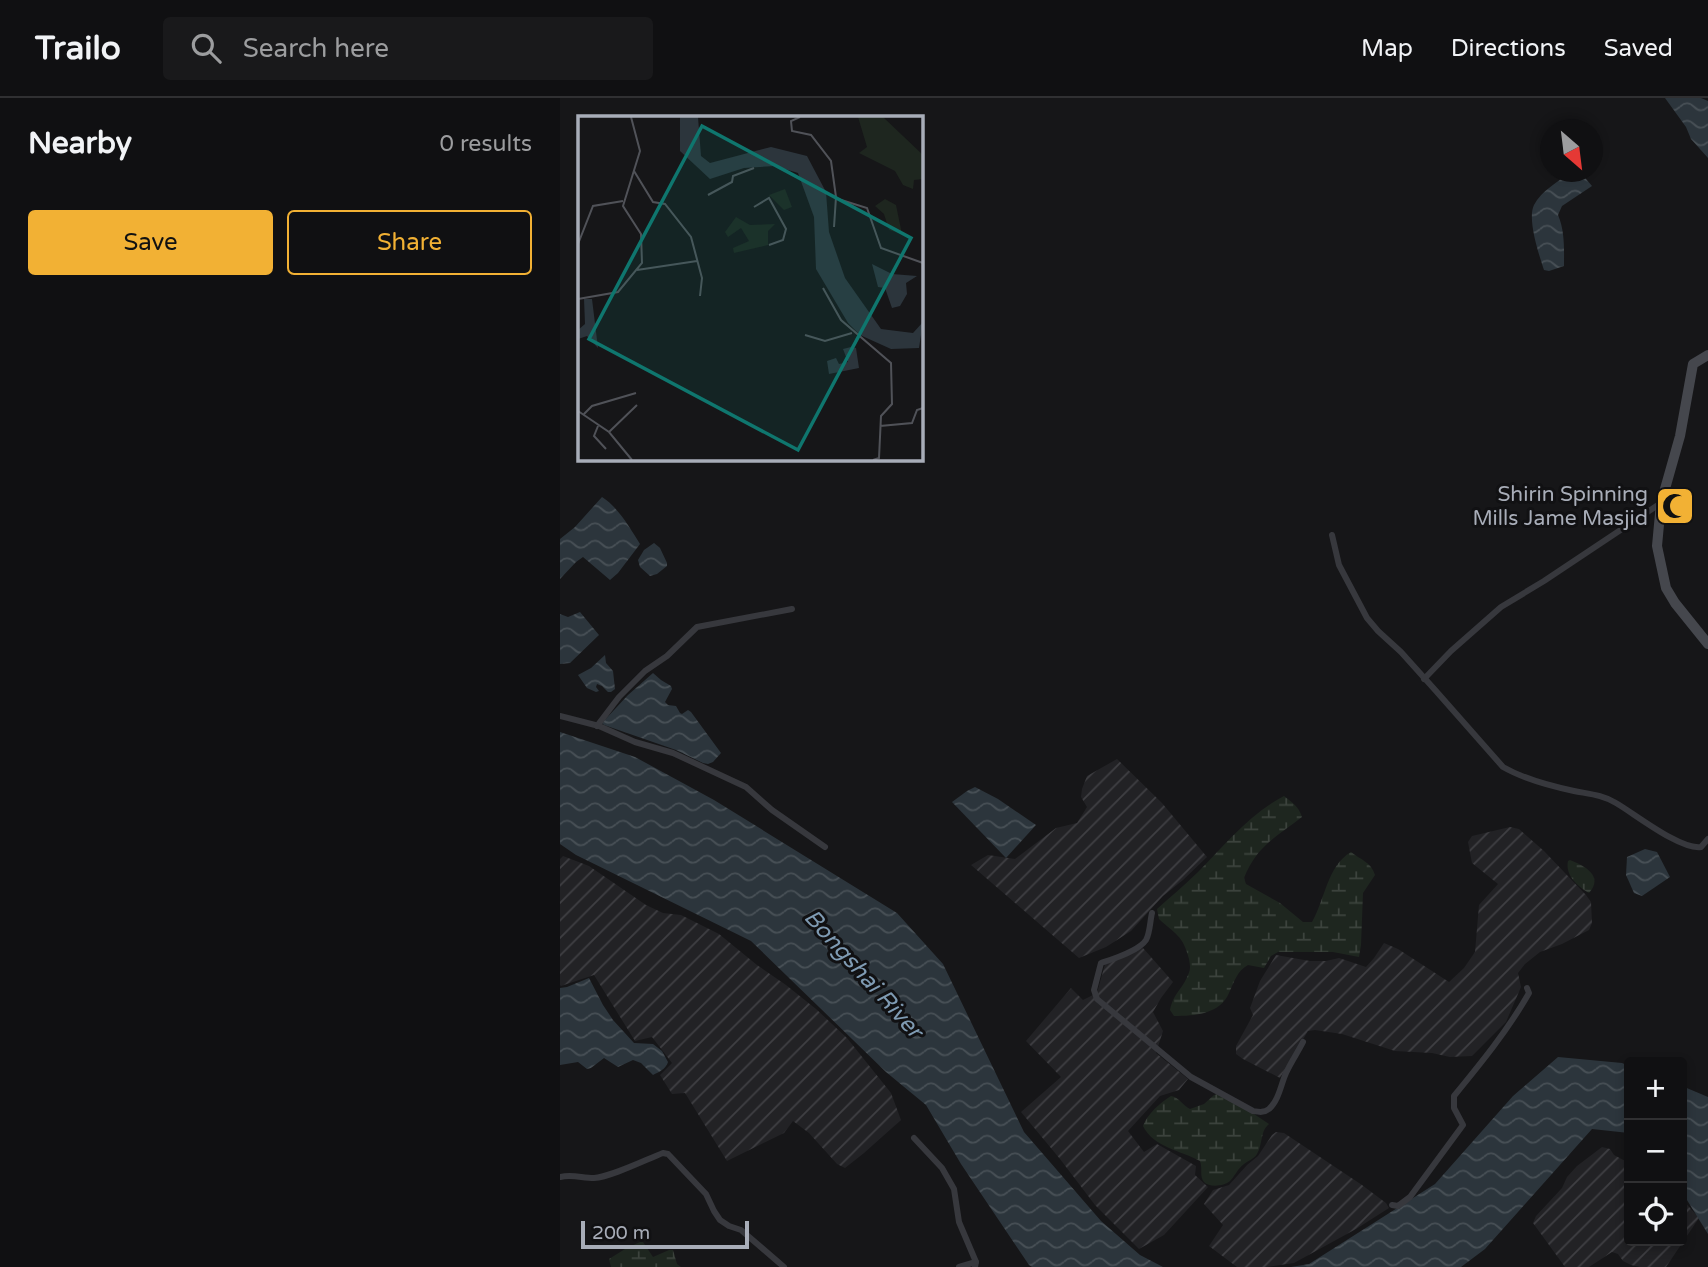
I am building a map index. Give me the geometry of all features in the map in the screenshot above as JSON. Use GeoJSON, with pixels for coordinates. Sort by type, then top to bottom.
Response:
{"type":"FeatureCollection","features":[{"type":"Feature","properties":{"kind":"main road"},"geometry":{"type":"LineString","coordinates":[[1708,355],[1693,364],[1680,436],[1661,503],[1657,546],[1666,588],[1708,644]]}},
{"type":"Feature","properties":{"kind":"street"},"geometry":{"type":"LineString","coordinates":[[1424,679],[1501,607],[1661,503]]}},
{"type":"Feature","properties":{"kind":"street"},"geometry":{"type":"LineString","coordinates":[[1332,535],[1339,565],[1367,618],[1401,652],[1503,767],[1517,775],[1605,798],[1692,848],[1701,847],[1708,839]]}},
{"type":"Feature","properties":{"kind":"street"},"geometry":{"type":"LineString","coordinates":[[597,726],[619,697],[645,671],[667,656],[697,627],[792,609]]}},
{"type":"Feature","properties":{"kind":"street"},"geometry":{"type":"LineString","coordinates":[[560,716],[673,753],[746,787],[772,810],[825,847]]}},
{"type":"Feature","properties":{"kind":"street"},"geometry":{"type":"LineString","coordinates":[[1152,913],[1147,939],[1143,944],[1101,963],[1094,990],[1097,999],[1118,1019],[1191,1077],[1253,1111],[1261,1112],[1272,1107],[1303,1042]]}},
{"type":"Feature","properties":{"kind":"street"},"geometry":{"type":"LineString","coordinates":[[1392,1205],[1398,1206],[1410,1197],[1463,1125],[1454,1108],[1454,1096],[1485,1059],[1520,1009],[1530,993],[1527,988]]}},
{"type":"Feature","properties":{"kind":"street"},"geometry":{"type":"LineString","coordinates":[[914,1138],[942,1168],[954,1189],[959,1222],[976,1265],[959,1267]]}},
{"type":"Feature","properties":{"kind":"street"},"geometry":{"type":"LineString","coordinates":[[560,1177],[578,1175],[593,1178],[663,1153],[668,1154],[706,1194],[720,1220],[741,1230],[784,1267]]}},
{"type":"Feature","properties":{"kind":"shaded area"},"geometry":{"type":"Polygon","coordinates":[[[1117,759],[1162,803],[1207,857],[1163,896],[1131,931],[1106,947],[1079,958],[971,865],[988,855],[1015,859],[1056,828],[1077,823],[1087,807],[1081,797],[1087,776],[1117,759]]]}},
{"type":"Feature","properties":{"kind":"shaded area"},"geometry":{"type":"Polygon","coordinates":[[[1510,827],[1519,829],[1544,851],[1586,895],[1591,902],[1592,923],[1589,930],[1540,952],[1525,964],[1518,973],[1521,987],[1506,1022],[1472,1056],[1450,1057],[1395,1051],[1342,1034],[1315,1030],[1308,1031],[1280,1078],[1236,1054],[1236,1046],[1253,1015],[1250,1008],[1260,981],[1276,955],[1310,961],[1339,958],[1366,967],[1384,943],[1449,982],[1464,968],[1475,952],[1479,905],[1498,884],[1472,863],[1468,842],[1472,836],[1510,827]]]}},
{"type":"Feature","properties":{"kind":"shaded area"},"geometry":{"type":"Polygon","coordinates":[[[563,856],[589,866],[646,905],[663,913],[681,915],[719,934],[786,985],[847,1038],[891,1093],[901,1120],[845,1168],[837,1164],[809,1133],[793,1121],[784,1133],[727,1161],[685,1093],[672,1094],[660,1075],[672,1063],[652,1037],[635,1041],[594,975],[560,985],[560,859],[563,856]]]}},
{"type":"Feature","properties":{"kind":"shaded area"},"geometry":{"type":"Polygon","coordinates":[[[1143,948],[1173,982],[1153,1012],[1163,1031],[1156,1053],[1188,1079],[1179,1090],[1160,1096],[1128,1131],[1144,1152],[1157,1144],[1196,1166],[1195,1175],[1208,1187],[1164,1235],[1139,1249],[1095,1205],[1021,1112],[1061,1077],[1026,1041],[1071,988],[1083,1000],[1097,993],[1105,964],[1143,948]]]}},
{"type":"Feature","properties":{"kind":"shaded area"},"geometry":{"type":"Polygon","coordinates":[[[1276,1132],[1284,1133],[1362,1185],[1389,1208],[1294,1263],[1237,1267],[1209,1246],[1223,1225],[1204,1204],[1213,1190],[1229,1185],[1258,1156],[1276,1132]]]}},
{"type":"Feature","properties":{"kind":"shaded area"},"geometry":{"type":"Polygon","coordinates":[[[1602,1147],[1610,1149],[1614,1155],[1624,1160],[1624,1246],[1680,1246],[1666,1267],[1631,1265],[1612,1252],[1589,1267],[1565,1267],[1533,1223],[1577,1166],[1602,1147]]]}},
{"type":"Feature","properties":{"kind":"shaded area"},"geometry":{"type":"Polygon","coordinates":[[[1687,1205],[1699,1218],[1687,1236],[1687,1205]]]}},
{"type":"Feature","properties":{"kind":"green space"},"geometry":{"type":"Polygon","coordinates":[[[1284,796],[1302,817],[1261,850],[1244,878],[1246,884],[1280,903],[1303,922],[1312,922],[1332,874],[1343,858],[1351,852],[1368,864],[1375,875],[1363,893],[1359,957],[1333,952],[1278,952],[1271,956],[1264,968],[1248,965],[1244,967],[1225,1000],[1213,1010],[1174,1016],[1170,1010],[1190,967],[1187,951],[1181,940],[1159,919],[1157,909],[1249,821],[1284,796]]]}},
{"type":"Feature","properties":{"kind":"green space"},"geometry":{"type":"Polygon","coordinates":[[[1570,860],[1587,869],[1594,877],[1589,893],[1570,875],[1570,860]]]}},
{"type":"Feature","properties":{"kind":"green space"},"geometry":{"type":"Polygon","coordinates":[[[1218,1094],[1233,1100],[1269,1124],[1264,1130],[1256,1156],[1242,1166],[1230,1181],[1213,1186],[1204,1182],[1200,1161],[1161,1144],[1143,1126],[1155,1109],[1171,1096],[1190,1109],[1204,1104],[1218,1094]]]}},
{"type":"Feature","properties":{"kind":"green space"},"geometry":{"type":"Polygon","coordinates":[[[643,1242],[653,1257],[673,1250],[677,1264],[681,1267],[611,1267],[609,1259],[643,1242]]]}},
{"type":"Feature","properties":{"kind":"water"},"geometry":{"type":"Polygon","coordinates":[[[1665,98],[1701,98],[1708,101],[1708,158],[1691,139],[1686,127],[1665,98]]]}},
{"type":"Feature","properties":{"kind":"water"},"geometry":{"type":"Polygon","coordinates":[[[1558,182],[1589,182],[1592,186],[1562,206],[1558,215],[1563,234],[1564,266],[1549,271],[1544,270],[1534,237],[1532,211],[1541,195],[1558,182]]]}},
{"type":"Feature","properties":{"kind":"water"},"geometry":{"type":"Polygon","coordinates":[[[602,497],[618,512],[640,544],[610,580],[583,557],[560,579],[560,539],[575,527],[602,497]]]}},
{"type":"Feature","properties":{"kind":"water"},"geometry":{"type":"Polygon","coordinates":[[[654,543],[660,548],[667,566],[650,576],[640,567],[638,560],[644,550],[654,543]]]}},
{"type":"Feature","properties":{"kind":"water"},"geometry":{"type":"Polygon","coordinates":[[[580,612],[599,635],[570,663],[560,664],[560,614],[568,617],[580,612]]]}},
{"type":"Feature","properties":{"kind":"water"},"geometry":{"type":"Polygon","coordinates":[[[605,655],[606,663],[613,671],[615,689],[608,692],[597,684],[599,691],[596,692],[587,688],[578,675],[591,668],[605,655]]]}},
{"type":"Feature","properties":{"kind":"water"},"geometry":{"type":"Polygon","coordinates":[[[653,673],[671,686],[665,702],[676,706],[682,714],[688,710],[691,712],[721,753],[713,762],[703,763],[676,750],[602,723],[653,673]]]}},
{"type":"Feature","properties":{"kind":"water","name":"Bongshai River"},"geometry":{"type":"Polygon","coordinates":[[[560,732],[635,757],[714,800],[897,913],[943,964],[1024,1132],[1101,1221],[1140,1255],[1163,1267],[1029,1265],[961,1164],[926,1105],[886,1072],[751,941],[576,855],[560,844],[560,732]]]}},
{"type":"Feature","properties":{"kind":"water"},"geometry":{"type":"Polygon","coordinates":[[[975,787],[1036,825],[1006,858],[952,802],[975,787]]]}},
{"type":"Feature","properties":{"kind":"water"},"geometry":{"type":"Polygon","coordinates":[[[1645,849],[1657,852],[1670,877],[1642,896],[1634,893],[1626,875],[1627,857],[1645,849]]]}},
{"type":"Feature","properties":{"kind":"water"},"geometry":{"type":"Polygon","coordinates":[[[589,978],[613,1020],[634,1043],[653,1044],[662,1051],[668,1062],[666,1067],[653,1075],[641,1063],[633,1060],[618,1067],[604,1058],[587,1069],[578,1062],[560,1065],[560,988],[589,978]]]}},
{"type":"Feature","properties":{"kind":"water"},"geometry":{"type":"Polygon","coordinates":[[[1558,1057],[1622,1063],[1624,1132],[1592,1129],[1485,1249],[1461,1267],[1291,1267],[1309,1264],[1435,1184],[1513,1096],[1558,1057]]]}},
{"type":"Feature","properties":{"kind":"water"},"geometry":{"type":"Polygon","coordinates":[[[1687,1088],[1708,1097],[1708,1234],[1687,1200],[1687,1088]]]}},
{"type":"Feature","properties":{"kind":"place","name":"Shirin Spinning Mills Jame Masjid"},"geometry":{"type":"Point","coordinates":[1675,506]}}]}
